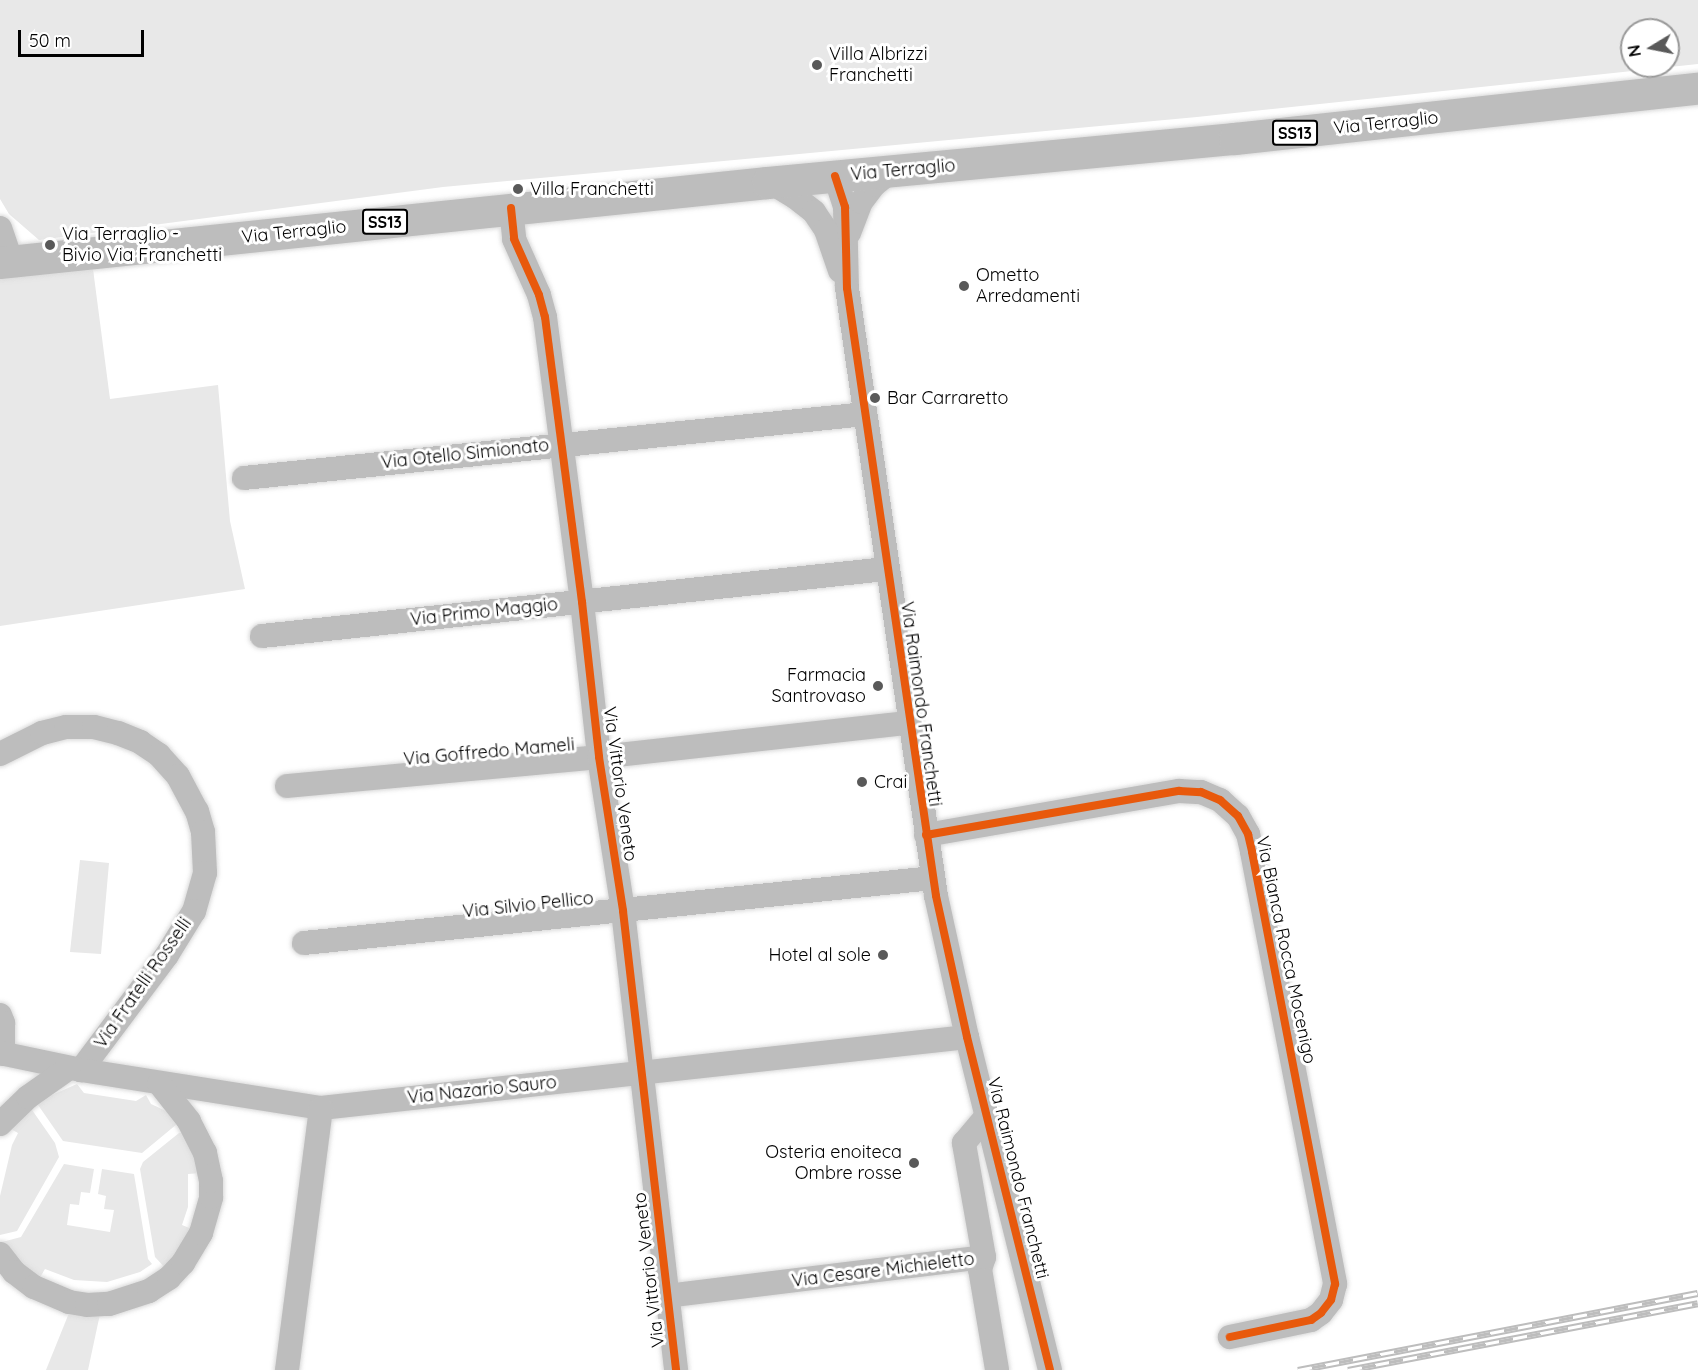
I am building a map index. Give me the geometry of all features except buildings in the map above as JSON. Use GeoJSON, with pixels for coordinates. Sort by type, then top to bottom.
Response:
{"type":"FeatureCollection","features":[{"type":"Feature","properties":{"kind":"main road","name":"Via Terraglio"},"geometry":{"type":"LineString","coordinates":[[6,262],[770,182],[1235,139],[1698,89]]}},
{"type":"Feature","properties":{"kind":"street"},"geometry":{"type":"LineString","coordinates":[[836,235],[874,185],[891,171]]}},
{"type":"Feature","properties":{"kind":"street","name":"Via Raimondo Franchetti"},"geometry":{"type":"LineString","coordinates":[[835,176],[825,213],[836,235],[847,288],[886,569],[933,878],[966,1037],[1050,1370]]}},
{"type":"Feature","properties":{"kind":"street","name":"Via Raimondo Franchetti"},"geometry":{"type":"LineString","coordinates":[[770,182],[814,212],[836,235]]}},
{"type":"Feature","properties":{"kind":"street","name":"Via Vittorio Veneto"},"geometry":{"type":"LineString","coordinates":[[511,208],[514,239],[539,295],[545,317],[582,602],[598,757],[623,911],[676,1370]]}},
{"type":"Feature","properties":{"kind":"street"},"geometry":{"type":"LineString","coordinates":[[0,228],[6,262]]}},
{"type":"Feature","properties":{"kind":"street","name":"Via Otello Simionato"},"geometry":{"type":"LineString","coordinates":[[244,478],[865,414]]}},
{"type":"Feature","properties":{"kind":"street","name":"Via Primo Maggio"},"geometry":{"type":"LineString","coordinates":[[262,636],[886,569]]}},
{"type":"Feature","properties":{"kind":"street","name":"Via Goffredo Mameli"},"geometry":{"type":"LineString","coordinates":[[287,786],[598,757],[909,723]]}},
{"type":"Feature","properties":{"kind":"street","name":"Via Fratelli Rosselli"},"geometry":{"type":"LineString","coordinates":[[0,754],[42,733],[66,727],[94,727],[140,742],[159,755],[178,776],[197,811],[203,832],[205,873],[194,911],[167,955],[75,1069],[28,1097],[0,1124]]}},
{"type":"Feature","properties":{"kind":"street","name":"Via Bianca Rocca Mocenigo"},"geometry":{"type":"LineString","coordinates":[[926,835],[1179,791],[1201,792],[1220,800],[1238,816],[1248,834],[1252,852],[1335,1284],[1331,1300],[1321,1313],[1311,1320],[1230,1337]]}},
{"type":"Feature","properties":{"kind":"street","name":"Via Silvio Pellico"},"geometry":{"type":"LineString","coordinates":[[304,943],[933,878]]}},
{"type":"Feature","properties":{"kind":"street"},"geometry":{"type":"LineString","coordinates":[[0,1015],[3,1023],[1,1053]]}},
{"type":"Feature","properties":{"kind":"street","name":"Via Nazario Sauro"},"geometry":{"type":"LineString","coordinates":[[1,1053],[75,1069],[321,1108],[966,1037]]}},
{"type":"Feature","properties":{"kind":"street"},"geometry":{"type":"LineString","coordinates":[[0,1256],[14,1272],[34,1287],[69,1302],[87,1305],[109,1304],[149,1291],[169,1278],[183,1263],[201,1233],[211,1197],[211,1180],[205,1153],[189,1121],[159,1083]]}},
{"type":"Feature","properties":{"kind":"street"},"geometry":{"type":"LineString","coordinates":[[287,1370],[321,1108]]}},
{"type":"Feature","properties":{"kind":"street","name":"Via Cesare Michieletto"},"geometry":{"type":"LineString","coordinates":[[667,1296],[984,1257],[964,1143],[987,1116]]}},
{"type":"Feature","properties":{"kind":"street"},"geometry":{"type":"LineString","coordinates":[[984,1257],[980,1269],[998,1370]]}},
{"type":"Feature","properties":{"kind":"shaded area"},"geometry":{"type":"Polygon","coordinates":[[[0,0],[1698,0],[1698,64],[1680,66],[1680,18],[1620,18],[1620,72],[1197,117],[443,187],[39,240],[9,214],[0,199],[0,0]]]}},
{"type":"Feature","properties":{"kind":"shaded area"},"geometry":{"type":"Polygon","coordinates":[[[93,269],[110,399],[218,385],[230,521],[245,589],[0,626],[0,279],[93,269]]]}},
{"type":"Feature","properties":{"kind":"shaded area"},"geometry":{"type":"Polygon","coordinates":[[[80,860],[109,863],[101,954],[70,952],[80,860]]]}},
{"type":"Feature","properties":{"kind":"shaded area"},"geometry":{"type":"Polygon","coordinates":[[[77,1084],[84,1093],[136,1101],[146,1095],[151,1104],[166,1111],[177,1124],[142,1153],[63,1141],[36,1102],[77,1084]]]}},
{"type":"Feature","properties":{"kind":"shaded area"},"geometry":{"type":"Polygon","coordinates":[[[30,1107],[55,1143],[59,1157],[17,1231],[0,1235],[0,1196],[12,1145],[18,1133],[9,1128],[30,1107]]]}},
{"type":"Feature","properties":{"kind":"shaded area"},"geometry":{"type":"Polygon","coordinates":[[[184,1132],[201,1173],[188,1174],[188,1207],[182,1225],[194,1230],[167,1270],[155,1257],[140,1169],[143,1162],[179,1133],[184,1132]]]}},
{"type":"Feature","properties":{"kind":"shaded area"},"geometry":{"type":"Polygon","coordinates":[[[64,1164],[94,1169],[90,1193],[81,1192],[79,1205],[70,1204],[67,1225],[110,1232],[114,1210],[104,1209],[106,1196],[98,1194],[102,1169],[134,1174],[148,1259],[152,1264],[140,1272],[107,1282],[74,1280],[45,1269],[39,1279],[6,1251],[2,1242],[21,1237],[64,1164]]]}},
{"type":"Feature","properties":{"kind":"shaded area"},"geometry":{"type":"Polygon","coordinates":[[[69,1313],[100,1314],[88,1370],[46,1370],[69,1313]]]}},
{"type":"Feature","properties":{"kind":"railway"},"geometry":{"type":"LineString","coordinates":[[1298,1370],[1698,1293]]}},
{"type":"Feature","properties":{"kind":"railway"},"geometry":{"type":"LineString","coordinates":[[1348,1370],[1698,1303]]}},
{"type":"Feature","properties":{"kind":"cycle path"},"geometry":{"type":"LineString","coordinates":[[835,176],[845,207],[847,288],[936,896],[967,1037],[1050,1370]]}},
{"type":"Feature","properties":{"kind":"cycle path"},"geometry":{"type":"LineString","coordinates":[[511,208],[514,239],[539,295],[545,317],[582,602],[599,757],[623,911],[676,1370]]}},
{"type":"Feature","properties":{"kind":"cycle path"},"geometry":{"type":"LineString","coordinates":[[926,835],[1179,791],[1201,792],[1220,800],[1238,816],[1248,834],[1252,852],[1335,1284],[1331,1300],[1321,1313],[1311,1320],[1230,1337]]}},
{"type":"Feature","properties":{"kind":"place","name":"Villa Albrizzi Franchetti"},"geometry":{"type":"Point","coordinates":[817,65]}},
{"type":"Feature","properties":{"kind":"place","name":"Villa Franchetti"},"geometry":{"type":"Point","coordinates":[518,189]}},
{"type":"Feature","properties":{"kind":"place","name":"Via Terraglio - Bivio Via Franchetti"},"geometry":{"type":"Point","coordinates":[50,245]}},
{"type":"Feature","properties":{"kind":"place","name":"Ometto Arredamenti"},"geometry":{"type":"Point","coordinates":[964,286]}},
{"type":"Feature","properties":{"kind":"place","name":"Bar Carraretto"},"geometry":{"type":"Point","coordinates":[875,398]}},
{"type":"Feature","properties":{"kind":"place","name":"Farmacia Santrovaso"},"geometry":{"type":"Point","coordinates":[878,686]}},
{"type":"Feature","properties":{"kind":"place","name":"Crai"},"geometry":{"type":"Point","coordinates":[862,782]}},
{"type":"Feature","properties":{"kind":"place","name":"Hotel al sole"},"geometry":{"type":"Point","coordinates":[883,955]}},
{"type":"Feature","properties":{"kind":"place","name":"Osteria enoiteca Ombre rosse"},"geometry":{"type":"Point","coordinates":[914,1163]}}]}
